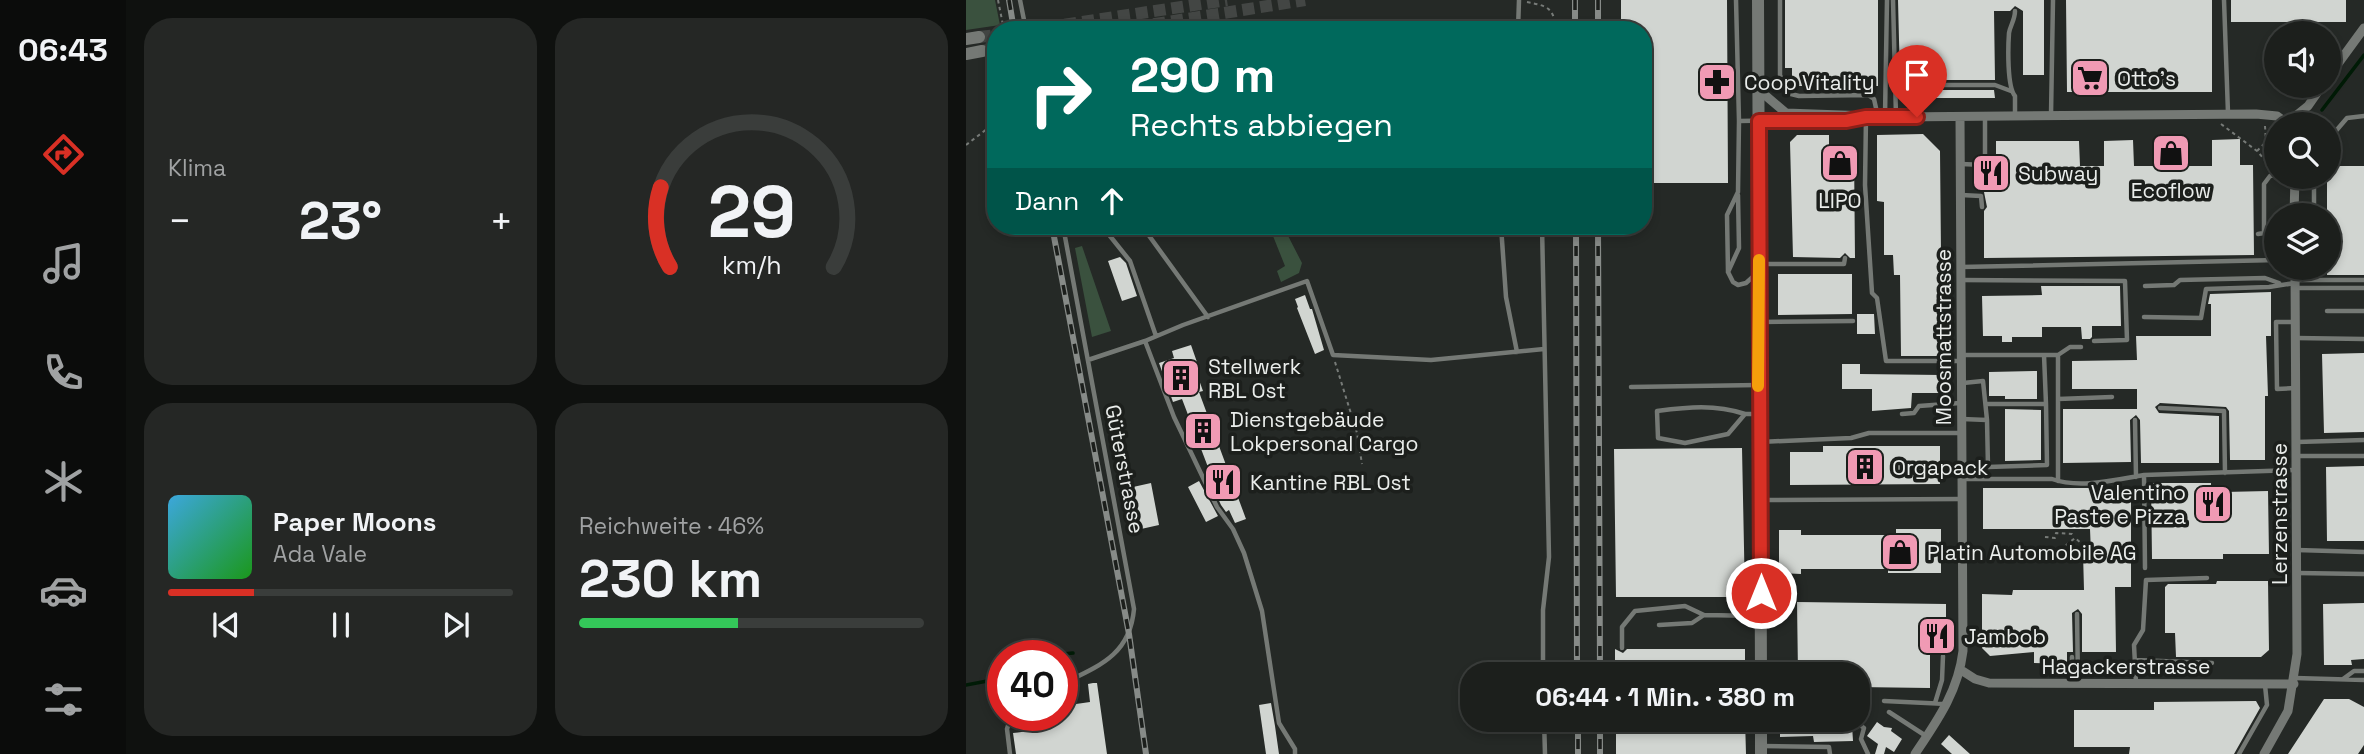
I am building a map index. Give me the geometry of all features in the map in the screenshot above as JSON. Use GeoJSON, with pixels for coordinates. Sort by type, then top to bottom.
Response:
{"type":"FeatureCollection","features":[{"type":"Feature","properties":{"kind":"street"},"geometry":{"type":"LineString","coordinates":[[1758,0],[1761,662]]}},
{"type":"Feature","properties":{"kind":"street"},"geometry":{"type":"LineString","coordinates":[[2341,60],[2364,28]]}},
{"type":"Feature","properties":{"kind":"street"},"geometry":{"type":"LineString","coordinates":[[966,54],[982,51]]}},
{"type":"Feature","properties":{"kind":"street"},"geometry":{"type":"LineString","coordinates":[[1759,90],[1786,113],[1866,117],[2264,115]]}},
{"type":"Feature","properties":{"kind":"street"},"geometry":{"type":"LineString","coordinates":[[2301,112],[2314,98]]}},
{"type":"Feature","properties":{"kind":"street","name":"Moosmattstrasse"},"geometry":{"type":"LineString","coordinates":[[1915,754],[1947,704],[1961,670],[1963,651],[1960,117]]}},
{"type":"Feature","properties":{"kind":"street","name":"Lerzenstrasse"},"geometry":{"type":"LineString","coordinates":[[2264,754],[2288,711],[2297,654],[2295,280]]}},
{"type":"Feature","properties":{"kind":"street","name":"Hagackerstrasse"},"geometry":{"type":"LineString","coordinates":[[1961,670],[1989,683],[2265,684],[2294,681]]}},
{"type":"Feature","properties":{"kind":"street"},"geometry":{"type":"LineString","coordinates":[[1761,732],[1761,750]]}},
{"type":"Feature","properties":{"kind":"lane"},"geometry":{"type":"LineString","coordinates":[[1020,0],[1024,21]]}},
{"type":"Feature","properties":{"kind":"lane"},"geometry":{"type":"LineString","coordinates":[[1518,21],[1519,0]]}},
{"type":"Feature","properties":{"kind":"lane"},"geometry":{"type":"LineString","coordinates":[[1728,272],[1739,248],[1736,0]]}},
{"type":"Feature","properties":{"kind":"lane"},"geometry":{"type":"LineString","coordinates":[[1780,0],[1780,75],[1787,93],[1799,96],[1868,95],[1874,99],[1881,117]]}},
{"type":"Feature","properties":{"kind":"lane"},"geometry":{"type":"LineString","coordinates":[[1881,117],[1886,0]]}},
{"type":"Feature","properties":{"kind":"lane"},"geometry":{"type":"LineString","coordinates":[[1893,0],[1896,117]]}},
{"type":"Feature","properties":{"kind":"lane"},"geometry":{"type":"LineString","coordinates":[[2051,115],[2053,0]]}},
{"type":"Feature","properties":{"kind":"lane"},"geometry":{"type":"LineString","coordinates":[[2224,0],[2224,114]]}},
{"type":"Feature","properties":{"kind":"lane"},"geometry":{"type":"LineString","coordinates":[[2009,90],[2009,30],[2015,11]]}},
{"type":"Feature","properties":{"kind":"lane"},"geometry":{"type":"LineString","coordinates":[[1894,82],[1898,85],[1995,86],[2009,90],[2015,96],[2015,116]]}},
{"type":"Feature","properties":{"kind":"lane"},"geometry":{"type":"LineString","coordinates":[[1995,91],[2009,90]]}},
{"type":"Feature","properties":{"kind":"lane"},"geometry":{"type":"LineString","coordinates":[[1960,164],[1985,165],[1985,116]]}},
{"type":"Feature","properties":{"kind":"lane"},"geometry":{"type":"LineString","coordinates":[[2341,125],[2347,118],[2364,116]]}},
{"type":"Feature","properties":{"kind":"lane"},"geometry":{"type":"LineString","coordinates":[[1739,121],[1846,121],[1866,117],[1865,185],[1872,293],[1877,298],[1886,361],[2059,355],[2070,347],[2081,347]]}},
{"type":"Feature","properties":{"kind":"lane"},"geometry":{"type":"LineString","coordinates":[[2258,234],[2264,233],[2264,189]]}},
{"type":"Feature","properties":{"kind":"lane"},"geometry":{"type":"LineString","coordinates":[[1738,192],[1727,215],[1728,272],[1733,282],[1741,285],[1749,281],[1759,268],[1844,264],[1845,258]]}},
{"type":"Feature","properties":{"kind":"lane"},"geometry":{"type":"LineString","coordinates":[[1960,195],[1981,196],[1982,207]]}},
{"type":"Feature","properties":{"kind":"lane","name":"Güterstrasse"},"geometry":{"type":"LineString","coordinates":[[1065,235],[1135,609],[1129,634],[1117,652],[1100,665],[1078,676]]}},
{"type":"Feature","properties":{"kind":"lane"},"geometry":{"type":"LineString","coordinates":[[1149,235],[1208,317]]}},
{"type":"Feature","properties":{"kind":"lane"},"geometry":{"type":"LineString","coordinates":[[1502,235],[1506,297],[1517,352]]}},
{"type":"Feature","properties":{"kind":"lane"},"geometry":{"type":"LineString","coordinates":[[1542,235],[1549,557],[1543,610],[1543,662]]}},
{"type":"Feature","properties":{"kind":"lane"},"geometry":{"type":"LineString","coordinates":[[1110,236],[1130,261],[1156,336]]}},
{"type":"Feature","properties":{"kind":"lane"},"geometry":{"type":"LineString","coordinates":[[1961,267],[2264,260]]}},
{"type":"Feature","properties":{"kind":"lane"},"geometry":{"type":"LineString","coordinates":[[2146,286],[2174,285],[2180,280],[2265,278],[2280,284]]}},
{"type":"Feature","properties":{"kind":"lane"},"geometry":{"type":"LineString","coordinates":[[1961,280],[2125,281],[2127,340],[2094,341]]}},
{"type":"Feature","properties":{"kind":"lane"},"geometry":{"type":"LineString","coordinates":[[2295,284],[2314,280]]}},
{"type":"Feature","properties":{"kind":"lane"},"geometry":{"type":"LineString","coordinates":[[2341,280],[2364,280]]}},
{"type":"Feature","properties":{"kind":"lane"},"geometry":{"type":"LineString","coordinates":[[1088,360],[1307,281],[1333,355],[1431,360],[1544,349]]}},
{"type":"Feature","properties":{"kind":"lane"},"geometry":{"type":"LineString","coordinates":[[2144,317],[2201,318],[2206,289],[2269,287],[2280,284],[2364,288]]}},
{"type":"Feature","properties":{"kind":"lane"},"geometry":{"type":"LineString","coordinates":[[2327,311],[2364,311]]}},
{"type":"Feature","properties":{"kind":"lane"},"geometry":{"type":"LineString","coordinates":[[1759,322],[1853,321]]}},
{"type":"Feature","properties":{"kind":"lane"},"geometry":{"type":"LineString","coordinates":[[2295,322],[2276,322],[2277,389],[2295,388]]}},
{"type":"Feature","properties":{"kind":"lane"},"geometry":{"type":"LineString","coordinates":[[2295,338],[2364,339]]}},
{"type":"Feature","properties":{"kind":"lane"},"geometry":{"type":"LineString","coordinates":[[1145,341],[1174,417],[1217,507],[1233,529],[1244,553],[1262,611],[1279,723],[1295,749],[1295,754]]}},
{"type":"Feature","properties":{"kind":"lane"},"geometry":{"type":"LineString","coordinates":[[1961,383],[1983,381],[1988,467],[2048,465],[2045,355]]}},
{"type":"Feature","properties":{"kind":"lane"},"geometry":{"type":"LineString","coordinates":[[2058,481],[2059,355]]}},
{"type":"Feature","properties":{"kind":"lane"},"geometry":{"type":"LineString","coordinates":[[1631,387],[1758,384]]}},
{"type":"Feature","properties":{"kind":"lane"},"geometry":{"type":"LineString","coordinates":[[2058,399],[2112,397]]}},
{"type":"Feature","properties":{"kind":"lane"},"geometry":{"type":"LineString","coordinates":[[1902,414],[1914,413],[1919,406],[1961,403]]}},
{"type":"Feature","properties":{"kind":"lane"},"geometry":{"type":"LineString","coordinates":[[1986,404],[2046,404]]}},
{"type":"Feature","properties":{"kind":"lane"},"geometry":{"type":"LineString","coordinates":[[1745,414],[1728,434],[1685,443],[1658,438],[1657,411],[1697,406],[1759,414]]}},
{"type":"Feature","properties":{"kind":"lane"},"geometry":{"type":"LineString","coordinates":[[2160,408],[2224,411],[2225,473]]}},
{"type":"Feature","properties":{"kind":"lane"},"geometry":{"type":"LineString","coordinates":[[1961,419],[1987,420]]}},
{"type":"Feature","properties":{"kind":"lane"},"geometry":{"type":"LineString","coordinates":[[2135,420],[2136,477]]}},
{"type":"Feature","properties":{"kind":"lane"},"geometry":{"type":"LineString","coordinates":[[1759,442],[1851,438],[1869,433],[1962,433]]}},
{"type":"Feature","properties":{"kind":"lane"},"geometry":{"type":"LineString","coordinates":[[2296,443],[2364,440]]}},
{"type":"Feature","properties":{"kind":"lane"},"geometry":{"type":"LineString","coordinates":[[2296,456],[2364,456]]}},
{"type":"Feature","properties":{"kind":"lane"},"geometry":{"type":"LineString","coordinates":[[1962,479],[2052,479],[2098,483],[2144,475],[2296,470]]}},
{"type":"Feature","properties":{"kind":"lane"},"geometry":{"type":"LineString","coordinates":[[2144,475],[2145,568]]}},
{"type":"Feature","properties":{"kind":"lane"},"geometry":{"type":"LineString","coordinates":[[1760,500],[1962,499]]}},
{"type":"Feature","properties":{"kind":"lane"},"geometry":{"type":"LineString","coordinates":[[2296,550],[2364,552]]}},
{"type":"Feature","properties":{"kind":"lane"},"geometry":{"type":"LineString","coordinates":[[2297,573],[2364,575]]}},
{"type":"Feature","properties":{"kind":"lane"},"geometry":{"type":"LineString","coordinates":[[2136,683],[2134,645],[2143,629],[2146,580],[2207,578]]}},
{"type":"Feature","properties":{"kind":"lane"},"geometry":{"type":"LineString","coordinates":[[1622,648],[1622,627],[1635,611],[1685,606],[1704,615],[1761,615]]}},
{"type":"Feature","properties":{"kind":"lane"},"geometry":{"type":"LineString","coordinates":[[2075,683],[2077,614]]}},
{"type":"Feature","properties":{"kind":"lane"},"geometry":{"type":"LineString","coordinates":[[1659,625],[1692,623],[1704,615]]}},
{"type":"Feature","properties":{"kind":"lane"},"geometry":{"type":"LineString","coordinates":[[1935,703],[1942,680],[1943,656]]}},
{"type":"Feature","properties":{"kind":"lane"},"geometry":{"type":"LineString","coordinates":[[2071,657],[2075,683]]}},
{"type":"Feature","properties":{"kind":"lane"},"geometry":{"type":"LineString","coordinates":[[2135,660],[2212,663]]}},
{"type":"Feature","properties":{"kind":"lane"},"geometry":{"type":"LineString","coordinates":[[2342,679],[2354,671],[2364,671]]}},
{"type":"Feature","properties":{"kind":"lane","name":"Hagackerstrasse"},"geometry":{"type":"LineString","coordinates":[[2294,681],[2364,680]]}},
{"type":"Feature","properties":{"kind":"lane"},"geometry":{"type":"LineString","coordinates":[[2239,754],[2267,705],[2265,684]]}},
{"type":"Feature","properties":{"kind":"lane"},"geometry":{"type":"LineString","coordinates":[[1884,701],[1947,704]]}},
{"type":"Feature","properties":{"kind":"lane"},"geometry":{"type":"LineString","coordinates":[[1889,712],[1927,736]]}},
{"type":"Feature","properties":{"kind":"lane"},"geometry":{"type":"LineString","coordinates":[[1007,731],[1010,754]]}},
{"type":"Feature","properties":{"kind":"lane"},"geometry":{"type":"LineString","coordinates":[[1544,732],[1545,754]]}},
{"type":"Feature","properties":{"kind":"lane"},"geometry":{"type":"LineString","coordinates":[[1863,732],[1861,739],[1868,754]]}},
{"type":"Feature","properties":{"kind":"lane"},"geometry":{"type":"LineString","coordinates":[[1761,750],[1829,747],[1830,754]]}},
{"type":"Feature","properties":{"kind":"path"},"geometry":{"type":"LineString","coordinates":[[998,0],[1002,21]]}},
{"type":"Feature","properties":{"kind":"path"},"geometry":{"type":"LineString","coordinates":[[1519,0],[1551,10],[1555,21]]}},
{"type":"Feature","properties":{"kind":"path"},"geometry":{"type":"LineString","coordinates":[[2224,114],[2220,123],[2264,159]]}},
{"type":"Feature","properties":{"kind":"path"},"geometry":{"type":"LineString","coordinates":[[966,145],[987,129]]}},
{"type":"Feature","properties":{"kind":"path"},"geometry":{"type":"LineString","coordinates":[[2257,151],[2264,144]]}},
{"type":"Feature","properties":{"kind":"path"},"geometry":{"type":"LineString","coordinates":[[1333,355],[1357,433],[1362,464]]}},
{"type":"Feature","properties":{"kind":"path"},"geometry":{"type":"LineString","coordinates":[[2045,537],[2055,538],[2056,533],[2071,534],[2081,543],[2082,560],[2056,561]]}},
{"type":"Feature","properties":{"kind":"path"},"geometry":{"type":"LineString","coordinates":[[2055,554],[2075,538]]}},
{"type":"Feature","properties":{"kind":"green space"},"geometry":{"type":"Polygon","coordinates":[[[966,0],[995,0],[999,21],[987,21],[987,27],[966,30],[966,0]]]}},
{"type":"Feature","properties":{"kind":"green space"},"geometry":{"type":"Polygon","coordinates":[[[1273,235],[1288,235],[1302,263],[1299,273],[1281,282],[1277,271],[1285,266],[1273,235]]]}},
{"type":"Feature","properties":{"kind":"green space"},"geometry":{"type":"Polygon","coordinates":[[[1082,246],[1111,331],[1092,337],[1075,248],[1082,246]]]}},
{"type":"Feature","properties":{"kind":"building"},"geometry":{"type":"Polygon","coordinates":[[[1621,0],[1727,0],[1728,183],[1652,183],[1652,21],[1621,21],[1621,0]]]}},
{"type":"Feature","properties":{"kind":"building"},"geometry":{"type":"Polygon","coordinates":[[[1785,0],[1878,0],[1878,86],[1792,86],[1792,68],[1785,68],[1785,0]]]}},
{"type":"Feature","properties":{"kind":"building"},"geometry":{"type":"Polygon","coordinates":[[[1898,0],[2044,0],[2044,75],[2023,75],[2023,11],[2015,6],[2010,11],[1994,11],[1995,80],[1900,80],[1898,0]]]}},
{"type":"Feature","properties":{"kind":"building"},"geometry":{"type":"Polygon","coordinates":[[[2066,0],[2212,0],[2212,92],[2067,92],[2066,0]]]}},
{"type":"Feature","properties":{"kind":"building"},"geometry":{"type":"Polygon","coordinates":[[[2231,0],[2346,0],[2346,22],[2231,22],[2231,0]]]}},
{"type":"Feature","properties":{"kind":"building"},"geometry":{"type":"Polygon","coordinates":[[[1900,90],[1994,90],[1995,98],[1900,98],[1900,90]]]}},
{"type":"Feature","properties":{"kind":"building"},"geometry":{"type":"Polygon","coordinates":[[[1923,134],[1940,151],[1942,356],[1901,356],[1900,275],[1894,275],[1893,255],[1884,255],[1884,202],[1877,201],[1877,135],[1923,134]]]}},
{"type":"Feature","properties":{"kind":"building"},"geometry":{"type":"Polygon","coordinates":[[[1797,135],[1829,135],[1829,150],[1854,151],[1855,258],[1850,258],[1845,253],[1840,258],[1793,257],[1790,142],[1797,135]]]}},
{"type":"Feature","properties":{"kind":"building"},"geometry":{"type":"Polygon","coordinates":[[[2240,139],[2240,165],[2253,165],[2254,255],[1984,258],[1984,211],[1987,207],[1983,170],[1996,167],[1996,141],[2079,141],[2080,166],[2104,166],[2104,141],[2133,140],[2134,166],[2158,166],[2158,141],[2186,140],[2187,166],[2212,166],[2212,140],[2240,139]]]}},
{"type":"Feature","properties":{"kind":"building"},"geometry":{"type":"Polygon","coordinates":[[[2341,166],[2364,166],[2364,275],[2341,275],[2341,203],[2327,203],[2327,189],[2341,189],[2341,166]]]}},
{"type":"Feature","properties":{"kind":"building"},"geometry":{"type":"Polygon","coordinates":[[[1120,257],[1126,263],[1137,296],[1122,301],[1108,261],[1120,257]]]}},
{"type":"Feature","properties":{"kind":"building"},"geometry":{"type":"Polygon","coordinates":[[[1778,274],[1852,274],[1852,314],[1778,315],[1778,274]]]}},
{"type":"Feature","properties":{"kind":"building"},"geometry":{"type":"Polygon","coordinates":[[[2041,286],[2120,286],[2121,326],[2092,326],[2090,339],[2082,339],[2081,327],[2042,327],[2042,337],[2012,337],[2012,342],[2002,342],[2002,336],[1983,336],[1982,296],[2042,295],[2041,286]]]}},
{"type":"Feature","properties":{"kind":"building"},"geometry":{"type":"Polygon","coordinates":[[[2271,292],[2271,336],[2266,336],[2268,396],[2265,396],[2265,460],[2230,460],[2229,411],[2226,407],[2160,403],[2155,407],[2159,413],[2219,416],[2219,463],[2141,463],[2140,420],[2136,415],[2130,420],[2131,462],[2063,463],[2063,409],[2137,409],[2137,389],[2072,389],[2072,361],[2137,360],[2136,336],[2211,336],[2211,304],[2208,304],[2210,294],[2271,292]]]}},
{"type":"Feature","properties":{"kind":"building"},"geometry":{"type":"Polygon","coordinates":[[[1305,295],[1324,350],[1315,354],[1295,299],[1305,295]]]}},
{"type":"Feature","properties":{"kind":"building"},"geometry":{"type":"Polygon","coordinates":[[[1857,314],[1874,314],[1875,334],[1857,334],[1857,314]]]}},
{"type":"Feature","properties":{"kind":"building"},"geometry":{"type":"Polygon","coordinates":[[[1191,345],[1198,365],[1194,366],[1203,391],[1199,392],[1246,519],[1235,523],[1229,510],[1226,512],[1221,505],[1208,477],[1211,475],[1182,399],[1173,402],[1159,363],[1174,358],[1172,351],[1191,345]]]}},
{"type":"Feature","properties":{"kind":"building"},"geometry":{"type":"Polygon","coordinates":[[[2364,353],[2364,432],[2324,433],[2322,354],[2364,353]]]}},
{"type":"Feature","properties":{"kind":"building"},"geometry":{"type":"Polygon","coordinates":[[[1842,364],[1860,364],[1860,374],[1941,375],[1941,393],[1912,393],[1911,408],[1872,411],[1872,389],[1842,389],[1842,364]]]}},
{"type":"Feature","properties":{"kind":"building"},"geometry":{"type":"Polygon","coordinates":[[[2037,371],[2037,399],[1989,396],[1989,372],[2037,371]]]}},
{"type":"Feature","properties":{"kind":"building"},"geometry":{"type":"Polygon","coordinates":[[[2005,409],[2041,410],[2041,460],[2005,461],[2005,409]]]}},
{"type":"Feature","properties":{"kind":"building","name":"Orgapack"},"geometry":{"type":"Polygon","coordinates":[[[1823,446],[1940,446],[1940,484],[1790,485],[1790,452],[1823,452],[1823,446]]]}},
{"type":"Feature","properties":{"kind":"building"},"geometry":{"type":"Polygon","coordinates":[[[1742,448],[1745,597],[1616,597],[1614,449],[1742,448]]]}},
{"type":"Feature","properties":{"kind":"building"},"geometry":{"type":"Polygon","coordinates":[[[2364,466],[2364,541],[2327,541],[2326,467],[2364,466]]]}},
{"type":"Feature","properties":{"kind":"building"},"geometry":{"type":"Polygon","coordinates":[[[1199,481],[1218,516],[1206,522],[1188,487],[1199,481]]]}},
{"type":"Feature","properties":{"kind":"building"},"geometry":{"type":"Polygon","coordinates":[[[1151,483],[1159,525],[1141,529],[1133,487],[1151,483]]]}},
{"type":"Feature","properties":{"kind":"building"},"geometry":{"type":"Polygon","coordinates":[[[2151,483],[2211,483],[2211,487],[2224,487],[2224,492],[2268,491],[2269,554],[2223,554],[2223,559],[2152,559],[2151,483]]]}},
{"type":"Feature","properties":{"kind":"building"},"geometry":{"type":"Polygon","coordinates":[[[1983,488],[2131,488],[2131,587],[2115,587],[2116,652],[2082,652],[2082,614],[2078,609],[2072,613],[2073,652],[2067,652],[2067,664],[2034,663],[2034,652],[1990,656],[1982,648],[1982,594],[2012,595],[2013,590],[2084,590],[2083,553],[2091,553],[2090,529],[1983,529],[1983,488]]]}},
{"type":"Feature","properties":{"kind":"building"},"geometry":{"type":"Polygon","coordinates":[[[1896,529],[1941,529],[1941,573],[1888,573],[1888,569],[1801,569],[1801,574],[1779,573],[1779,530],[1801,530],[1801,535],[1896,535],[1896,529]]]}},
{"type":"Feature","properties":{"kind":"building"},"geometry":{"type":"Polygon","coordinates":[[[2217,581],[2268,581],[2269,650],[2261,657],[2176,657],[2175,633],[2165,633],[2165,587],[2168,584],[2216,584],[2217,581]]]}},
{"type":"Feature","properties":{"kind":"building"},"geometry":{"type":"Polygon","coordinates":[[[1797,602],[1946,604],[1946,646],[1930,646],[1930,688],[1870,687],[1870,662],[1798,662],[1797,602]]]}},
{"type":"Feature","properties":{"kind":"building"},"geometry":{"type":"Polygon","coordinates":[[[2364,603],[2364,659],[2351,660],[2352,665],[2324,665],[2323,604],[2364,603]]]}},
{"type":"Feature","properties":{"kind":"building"},"geometry":{"type":"Polygon","coordinates":[[[1615,649],[1623,653],[1627,649],[1745,649],[1745,662],[1615,662],[1615,649]]]}},
{"type":"Feature","properties":{"kind":"building"},"geometry":{"type":"Polygon","coordinates":[[[1097,683],[1107,754],[1016,754],[1013,733],[1078,731],[1078,704],[1090,702],[1088,684],[1097,683]]]}},
{"type":"Feature","properties":{"kind":"building"},"geometry":{"type":"Polygon","coordinates":[[[2324,699],[2349,699],[2364,707],[2364,745],[2358,754],[2288,754],[2324,699]]]}},
{"type":"Feature","properties":{"kind":"building"},"geometry":{"type":"Polygon","coordinates":[[[2256,701],[2260,708],[2234,754],[2129,754],[2130,747],[2074,747],[2074,710],[2154,710],[2154,702],[2256,701]]]}},
{"type":"Feature","properties":{"kind":"building"},"geometry":{"type":"Polygon","coordinates":[[[1271,703],[1279,754],[1266,754],[1259,705],[1271,703]]]}},
{"type":"Feature","properties":{"kind":"building"},"geometry":{"type":"Polygon","coordinates":[[[1877,722],[1892,728],[1891,731],[1902,739],[1894,752],[1886,747],[1884,754],[1875,754],[1878,744],[1867,736],[1877,722]]]}},
{"type":"Feature","properties":{"kind":"building"},"geometry":{"type":"Polygon","coordinates":[[[1616,732],[1745,732],[1746,754],[1616,754],[1616,732]]]}},
{"type":"Feature","properties":{"kind":"building"},"geometry":{"type":"Polygon","coordinates":[[[1780,732],[1852,732],[1853,741],[1814,742],[1813,736],[1780,737],[1780,732]]]}},
{"type":"Feature","properties":{"kind":"building"},"geometry":{"type":"Polygon","coordinates":[[[1949,735],[1970,754],[1952,754],[1941,744],[1949,735]]]}},
{"type":"Feature","properties":{"kind":"waterway"},"geometry":{"type":"LineString","coordinates":[[2322,110],[2364,55]]}},
{"type":"Feature","properties":{"kind":"waterway"},"geometry":{"type":"LineString","coordinates":[[966,685],[987,681]]}},
{"type":"Feature","properties":{"kind":"tunnel"},"geometry":{"type":"LineString","coordinates":[[1088,21],[1227,0]]}},
{"type":"Feature","properties":{"kind":"tunnel"},"geometry":{"type":"LineString","coordinates":[[1174,21],[1305,0]]}},
{"type":"Feature","properties":{"kind":"tunnel"},"geometry":{"type":"LineString","coordinates":[[979,37],[987,36]]}},
{"type":"Feature","properties":{"kind":"tunnel"},"geometry":{"type":"LineString","coordinates":[[982,51],[987,50]]}},
{"type":"Feature","properties":{"kind":"railway"},"geometry":{"type":"LineString","coordinates":[[1009,0],[1012,21]]}},
{"type":"Feature","properties":{"kind":"railway"},"geometry":{"type":"LineString","coordinates":[[1575,0],[1575,21]]}},
{"type":"Feature","properties":{"kind":"railway"},"geometry":{"type":"LineString","coordinates":[[1598,0],[1598,21]]}},
{"type":"Feature","properties":{"kind":"railway"},"geometry":{"type":"LineString","coordinates":[[1054,235],[1129,634],[1146,754]]}},
{"type":"Feature","properties":{"kind":"railway"},"geometry":{"type":"LineString","coordinates":[[1576,235],[1577,662]]}},
{"type":"Feature","properties":{"kind":"railway"},"geometry":{"type":"LineString","coordinates":[[1598,235],[1600,662]]}},
{"type":"Feature","properties":{"kind":"railway"},"geometry":{"type":"LineString","coordinates":[[1578,732],[1578,754]]}},
{"type":"Feature","properties":{"kind":"railway"},"geometry":{"type":"LineString","coordinates":[[1600,732],[1600,754]]}},
{"type":"Feature","properties":{"kind":"slow traffic"},"geometry":{"type":"LineString","coordinates":[[1758,386],[1759,260]]}},
{"type":"Feature","properties":{"kind":"place","name":"Otto's"},"geometry":{"type":"Point","coordinates":[2090,78]}},
{"type":"Feature","properties":{"kind":"place","name":"Coop Vitality"},"geometry":{"type":"Point","coordinates":[1717,82]}},
{"type":"Feature","properties":{"kind":"place","name":"Ecoflow"},"geometry":{"type":"Point","coordinates":[2171,153]}},
{"type":"Feature","properties":{"kind":"place","name":"LIPO"},"geometry":{"type":"Point","coordinates":[1840,163]}},
{"type":"Feature","properties":{"kind":"place","name":"Subway"},"geometry":{"type":"Point","coordinates":[1991,173]}},
{"type":"Feature","properties":{"kind":"place","name":"Stellwerk RBL Ost"},"geometry":{"type":"Point","coordinates":[1181,378]}},
{"type":"Feature","properties":{"kind":"place","name":"Dienstgebäude Lokpersonal Cargo"},"geometry":{"type":"Point","coordinates":[1203,431]}},
{"type":"Feature","properties":{"kind":"place","name":"Orgapack"},"geometry":{"type":"Point","coordinates":[1865,467]}},
{"type":"Feature","properties":{"kind":"place","name":"Kantine RBL Ost"},"geometry":{"type":"Point","coordinates":[1223,482]}},
{"type":"Feature","properties":{"kind":"place","name":"Valentino Paste e Pizza"},"geometry":{"type":"Point","coordinates":[2213,504]}},
{"type":"Feature","properties":{"kind":"place","name":"Platin Automobile AG"},"geometry":{"type":"Point","coordinates":[1900,552]}},
{"type":"Feature","properties":{"kind":"place","name":"Jambob"},"geometry":{"type":"Point","coordinates":[1937,636]}},
{"type":"Feature","properties":{"kind":"route"},"geometry":{"type":"LineString","coordinates":[[1761,593],[1758,384],[1759,121],[1846,121],[1866,117],[1917,117]]}}]}
